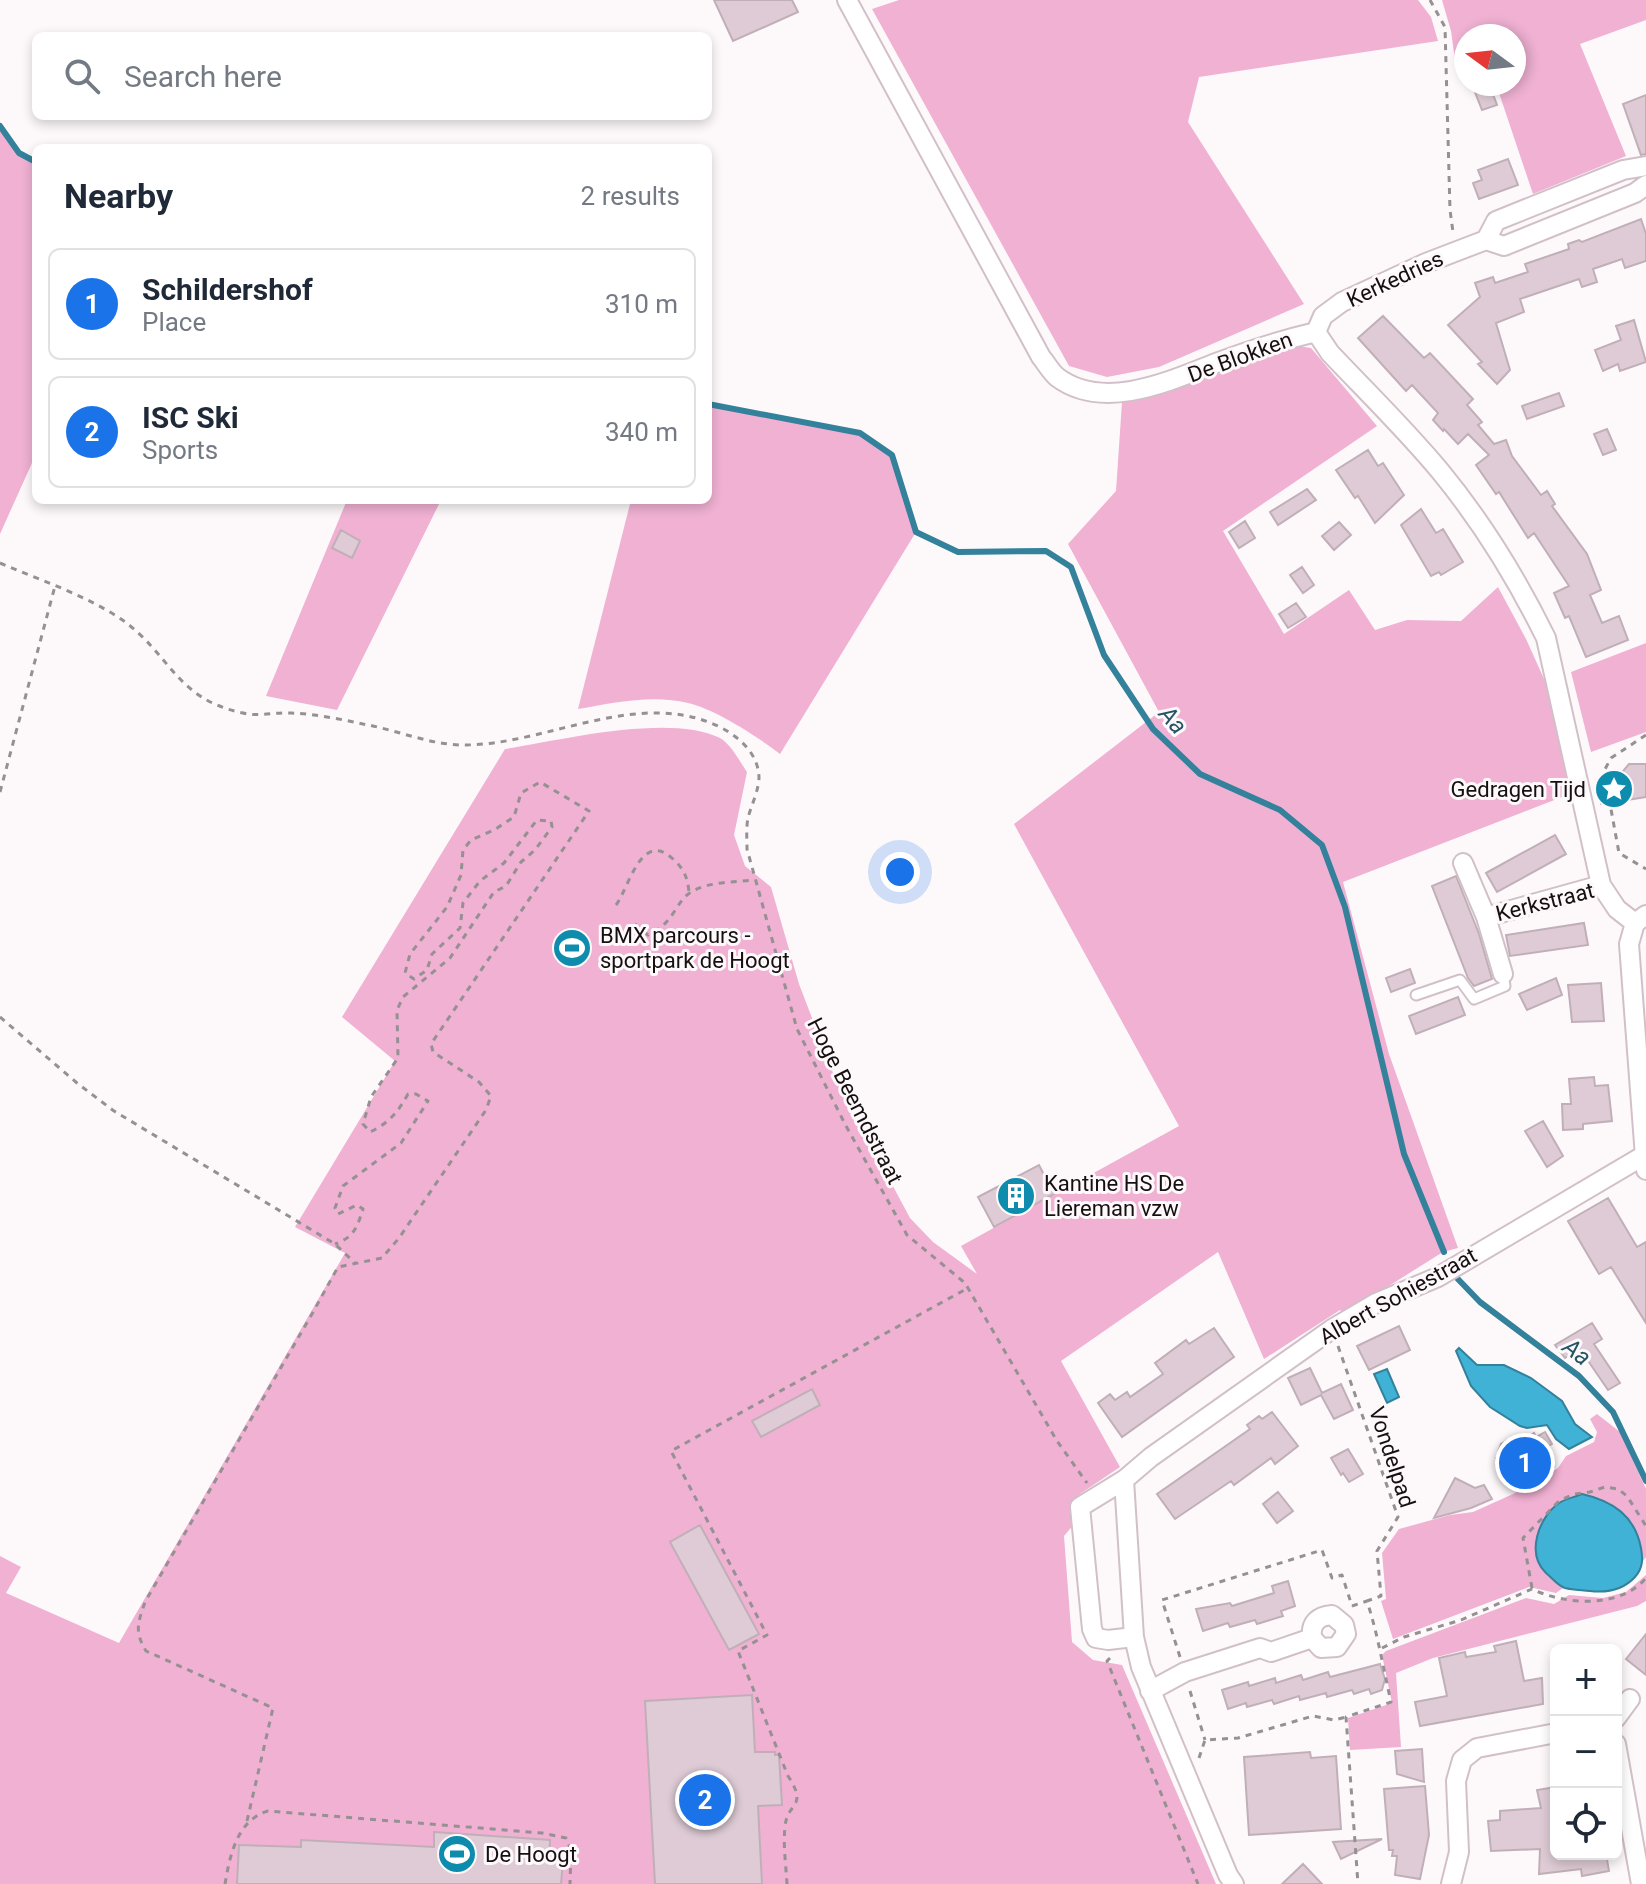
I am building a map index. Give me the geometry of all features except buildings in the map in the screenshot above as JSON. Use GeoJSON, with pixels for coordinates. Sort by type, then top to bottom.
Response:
{"type":"FeatureCollection","features":[{"type":"Feature","properties":{"kind":"street","name":"De Blokken"},"geometry":{"type":"LineString","coordinates":[[847,0],[1041,357],[1057,376],[1079,387],[1107,393],[1141,390],[1283,340],[1316,332],[1330,353],[1440,471],[1492,541],[1546,638],[1601,885]]}},
{"type":"Feature","properties":{"kind":"street","name":"Kerkedries"},"geometry":{"type":"LineString","coordinates":[[1486,240],[1496,221],[1623,170],[1646,166]]}},
{"type":"Feature","properties":{"kind":"street","name":"Kerkedries"},"geometry":{"type":"LineString","coordinates":[[1316,332],[1323,316],[1342,302],[1486,240],[1504,246],[1635,193],[1646,185]]}},
{"type":"Feature","properties":{"kind":"street","name":"Kerkstraat"},"geometry":{"type":"LineString","coordinates":[[1463,863],[1486,917],[1503,974]]}},
{"type":"Feature","properties":{"kind":"street","name":"Kerkstraat"},"geometry":{"type":"LineString","coordinates":[[1486,917],[1601,885],[1617,909],[1640,919],[1629,944],[1645,1163]]}},
{"type":"Feature","properties":{"kind":"street","name":"Albert Sohiestraat"},"geometry":{"type":"LineString","coordinates":[[1134,1637],[1096,1638],[1092,1629],[1080,1507],[1124,1480],[1151,1457],[1332,1329],[1376,1303],[1438,1277],[1645,1163]]}},
{"type":"Feature","properties":{"kind":"street"},"geometry":{"type":"LineString","coordinates":[[1124,1480],[1134,1637],[1150,1691],[1234,1884]]}},
{"type":"Feature","properties":{"kind":"street"},"geometry":{"type":"LineString","coordinates":[[1150,1691],[1185,1672],[1260,1648],[1271,1652],[1312,1638]]}},
{"type":"Feature","properties":{"kind":"street"},"geometry":{"type":"LineString","coordinates":[[1617,1716],[1630,1699]]}},
{"type":"Feature","properties":{"kind":"street"},"geometry":{"type":"LineString","coordinates":[[1451,1884],[1459,1852],[1456,1781],[1462,1760],[1477,1748],[1550,1734]]}},
{"type":"Feature","properties":{"kind":"street"},"geometry":{"type":"LineString","coordinates":[[1622,1778],[1641,1884]]}},
{"type":"Feature","properties":{"kind":"lane"},"geometry":{"type":"LineString","coordinates":[[1416,995],[1460,980],[1474,999],[1505,986],[1503,974]]}},
{"type":"Feature","properties":{"kind":"path"},"geometry":{"type":"LineString","coordinates":[[1430,0],[1445,27],[1450,210],[1455,252]]}},
{"type":"Feature","properties":{"kind":"path","name":"Hoge Beemdstraat"},"geometry":{"type":"LineString","coordinates":[[0,563],[118,617],[139,633],[184,685],[219,708],[248,714],[291,713],[465,745],[510,739],[608,718],[653,713],[691,717],[743,741],[759,777],[747,823],[747,849],[753,880],[797,1029],[850,1134],[907,1235],[968,1288],[1057,1441],[1088,1485],[1103,1494]]}},
{"type":"Feature","properties":{"kind":"path"},"geometry":{"type":"LineString","coordinates":[[0,792],[55,586]]}},
{"type":"Feature","properties":{"kind":"path"},"geometry":{"type":"LineString","coordinates":[[1646,735],[1607,762],[1604,771],[1619,853],[1646,869]]}},
{"type":"Feature","properties":{"kind":"path"},"geometry":{"type":"LineString","coordinates":[[225,1884],[238,1837],[247,1821],[273,1708],[146,1651],[138,1638],[138,1624],[145,1602],[312,1314],[329,1279],[338,1267],[382,1258],[399,1238],[486,1110],[491,1096],[479,1082],[433,1052],[431,1044],[589,811],[540,782],[521,793],[514,817],[471,840],[463,850],[461,875],[447,907],[410,954],[405,973],[414,979],[427,970],[432,954],[460,928],[463,903],[480,881],[504,863],[537,820],[551,821],[552,827],[535,850],[521,862],[506,886],[494,892],[450,958],[403,997],[397,1010],[398,1058],[371,1097],[363,1124],[370,1132],[383,1126],[396,1115],[408,1094],[416,1094],[428,1101],[401,1143],[343,1186],[335,1208],[338,1214],[357,1205],[363,1209],[357,1229],[348,1239],[335,1244]]}},
{"type":"Feature","properties":{"kind":"path"},"geometry":{"type":"LineString","coordinates":[[1584,804],[1610,803],[1626,796]]}},
{"type":"Feature","properties":{"kind":"path"},"geometry":{"type":"LineString","coordinates":[[616,905],[641,857],[651,852],[662,852],[678,864],[685,873],[689,893]]}},
{"type":"Feature","properties":{"kind":"path"},"geometry":{"type":"LineString","coordinates":[[635,924],[648,935],[658,931],[669,920],[689,893],[700,888],[753,880]]}},
{"type":"Feature","properties":{"kind":"path"},"geometry":{"type":"LineString","coordinates":[[0,1017],[114,1111],[335,1244],[355,1263]]}},
{"type":"Feature","properties":{"kind":"path"},"geometry":{"type":"LineString","coordinates":[[787,1884],[784,1824],[797,1802],[796,1789],[738,1651],[767,1635],[671,1451],[968,1288]]}},
{"type":"Feature","properties":{"kind":"path","name":"Vondelpad"},"geometry":{"type":"LineString","coordinates":[[1332,1329],[1398,1517],[1377,1551],[1381,1596],[1367,1601],[1381,1649],[1391,1702],[1346,1717]]}},
{"type":"Feature","properties":{"kind":"path"},"geometry":{"type":"LineString","coordinates":[[1532,1589],[1523,1538],[1559,1501],[1605,1487],[1618,1489],[1627,1496],[1646,1526]]}},
{"type":"Feature","properties":{"kind":"path"},"geometry":{"type":"LineString","coordinates":[[1196,1766],[1205,1740],[1162,1600],[1322,1550],[1332,1578],[1342,1575],[1352,1606]]}},
{"type":"Feature","properties":{"kind":"path"},"geometry":{"type":"LineString","coordinates":[[1381,1649],[1404,1637],[1461,1620],[1532,1589],[1554,1599],[1596,1600],[1620,1597],[1641,1585],[1646,1578]]}},
{"type":"Feature","properties":{"kind":"path"},"geometry":{"type":"LineString","coordinates":[[1134,1637],[1107,1661],[1198,1884]]}},
{"type":"Feature","properties":{"kind":"path"},"geometry":{"type":"LineString","coordinates":[[1205,1740],[1238,1738],[1313,1716],[1334,1720],[1346,1717],[1358,1884]]}},
{"type":"Feature","properties":{"kind":"path"},"geometry":{"type":"LineString","coordinates":[[247,1821],[268,1811],[542,1833],[566,1838],[571,1850],[570,1884]]}},
{"type":"Feature","properties":{"kind":"shaded area"},"geometry":{"type":"Polygon","coordinates":[[[899,0],[1418,0],[1431,17],[1438,41],[1199,77],[1188,122],[1304,304],[1159,367],[1107,377],[1069,366],[872,9],[899,0]]]}},
{"type":"Feature","properties":{"kind":"shaded area"},"geometry":{"type":"Polygon","coordinates":[[[1442,0],[1646,0],[1646,20],[1580,44],[1626,156],[1533,194],[1500,96],[1526,96],[1526,24],[1454,24],[1454,52],[1442,0]]]}},
{"type":"Feature","properties":{"kind":"shaded area"},"geometry":{"type":"Polygon","coordinates":[[[0,126],[19,153],[32,160],[32,463],[0,534],[0,126]]]}},
{"type":"Feature","properties":{"kind":"shaded area"},"geometry":{"type":"Polygon","coordinates":[[[1298,346],[1311,348],[1377,426],[1223,531],[1284,634],[1349,590],[1375,630],[1407,620],[1461,621],[1498,587],[1545,681],[1570,794],[1343,882],[1389,1054],[1458,1248],[1443,1252],[1344,1314],[1340,1310],[1264,1359],[1218,1252],[1061,1361],[1120,1467],[1080,1494],[1075,1523],[1064,1536],[1072,1642],[1093,1660],[1122,1665],[1216,1884],[0,1884],[0,1556],[21,1567],[6,1593],[119,1643],[345,1253],[295,1227],[395,1061],[342,1017],[505,749],[645,728],[699,731],[728,744],[747,772],[734,835],[745,866],[771,887],[799,984],[835,1078],[910,1218],[933,1242],[977,1274],[961,1246],[1179,1126],[1014,824],[1159,712],[1068,544],[1116,491],[1122,402],[1198,381],[1298,346]]]}},
{"type":"Feature","properties":{"kind":"shaded area"},"geometry":{"type":"Polygon","coordinates":[[[712,405],[860,433],[892,455],[916,532],[780,754],[723,717],[688,703],[647,699],[578,709],[630,504],[712,504],[712,405]]]}},
{"type":"Feature","properties":{"kind":"shaded area"},"geometry":{"type":"Polygon","coordinates":[[[345,504],[439,504],[337,710],[266,696],[345,504]]]}},
{"type":"Feature","properties":{"kind":"shaded area"},"geometry":{"type":"Polygon","coordinates":[[[1646,643],[1646,732],[1591,752],[1571,672],[1646,643]]]}},
{"type":"Feature","properties":{"kind":"shaded area"},"geometry":{"type":"Polygon","coordinates":[[[1597,1414],[1620,1432],[1646,1489],[1646,1557],[1643,1561],[1636,1535],[1626,1516],[1608,1503],[1582,1494],[1540,1567],[1563,1588],[1556,1593],[1529,1587],[1393,1639],[1381,1601],[1386,1599],[1382,1553],[1399,1529],[1473,1512],[1513,1494],[1558,1468],[1566,1456],[1594,1442],[1597,1432],[1590,1419],[1597,1414]]]}},
{"type":"Feature","properties":{"kind":"shaded area"},"geometry":{"type":"Polygon","coordinates":[[[1646,1575],[1646,1601],[1637,1606],[1433,1658],[1396,1673],[1401,1747],[1350,1750],[1348,1718],[1392,1703],[1382,1655],[1386,1651],[1526,1598],[1554,1604],[1569,1595],[1603,1598],[1626,1592],[1646,1575]]]}},
{"type":"Feature","properties":{"kind":"water"},"geometry":{"type":"Polygon","coordinates":[[[1459,1348],[1477,1365],[1504,1365],[1531,1378],[1562,1401],[1575,1424],[1592,1437],[1569,1449],[1556,1439],[1547,1425],[1520,1426],[1490,1407],[1471,1386],[1456,1351],[1459,1348]]]}},
{"type":"Feature","properties":{"kind":"water"},"geometry":{"type":"Polygon","coordinates":[[[1387,1369],[1399,1397],[1387,1403],[1374,1374],[1387,1369]]]}},
{"type":"Feature","properties":{"kind":"water"},"geometry":{"type":"Polygon","coordinates":[[[1582,1494],[1613,1506],[1634,1527],[1641,1548],[1641,1567],[1635,1577],[1620,1588],[1603,1591],[1565,1588],[1540,1565],[1537,1536],[1545,1518],[1559,1503],[1582,1494]]]}},
{"type":"Feature","properties":{"kind":"waterway","name":"Aa"},"geometry":{"type":"LineString","coordinates":[[0,126],[19,153],[32,160]]}},
{"type":"Feature","properties":{"kind":"waterway","name":"Aa"},"geometry":{"type":"LineString","coordinates":[[712,405],[860,433],[892,455],[916,532],[958,552],[1046,551],[1071,567],[1104,655],[1153,729],[1200,774],[1280,810],[1322,845],[1345,907],[1404,1154],[1444,1252]]}},
{"type":"Feature","properties":{"kind":"waterway","name":"Aa"},"geometry":{"type":"LineString","coordinates":[[1455,1276],[1480,1302],[1579,1376],[1613,1412],[1646,1481]]}},
{"type":"Feature","properties":{"kind":"place","name":"Gedragen Tijd"},"geometry":{"type":"Point","coordinates":[1614,789]}},
{"type":"Feature","properties":{"kind":"place","name":"BMX parcours - sportpark de Hoogt"},"geometry":{"type":"Point","coordinates":[572,948]}},
{"type":"Feature","properties":{"kind":"place","name":"Kantine HS De Liereman vzw"},"geometry":{"type":"Point","coordinates":[1016,1196]}},
{"type":"Feature","properties":{"kind":"place","name":"Schildershof"},"geometry":{"type":"Point","coordinates":[1525,1463]}},
{"type":"Feature","properties":{"kind":"place","name":"ISC Ski"},"geometry":{"type":"Point","coordinates":[705,1800]}},
{"type":"Feature","properties":{"kind":"place","name":"De Hoogt"},"geometry":{"type":"Point","coordinates":[457,1854]}}]}
